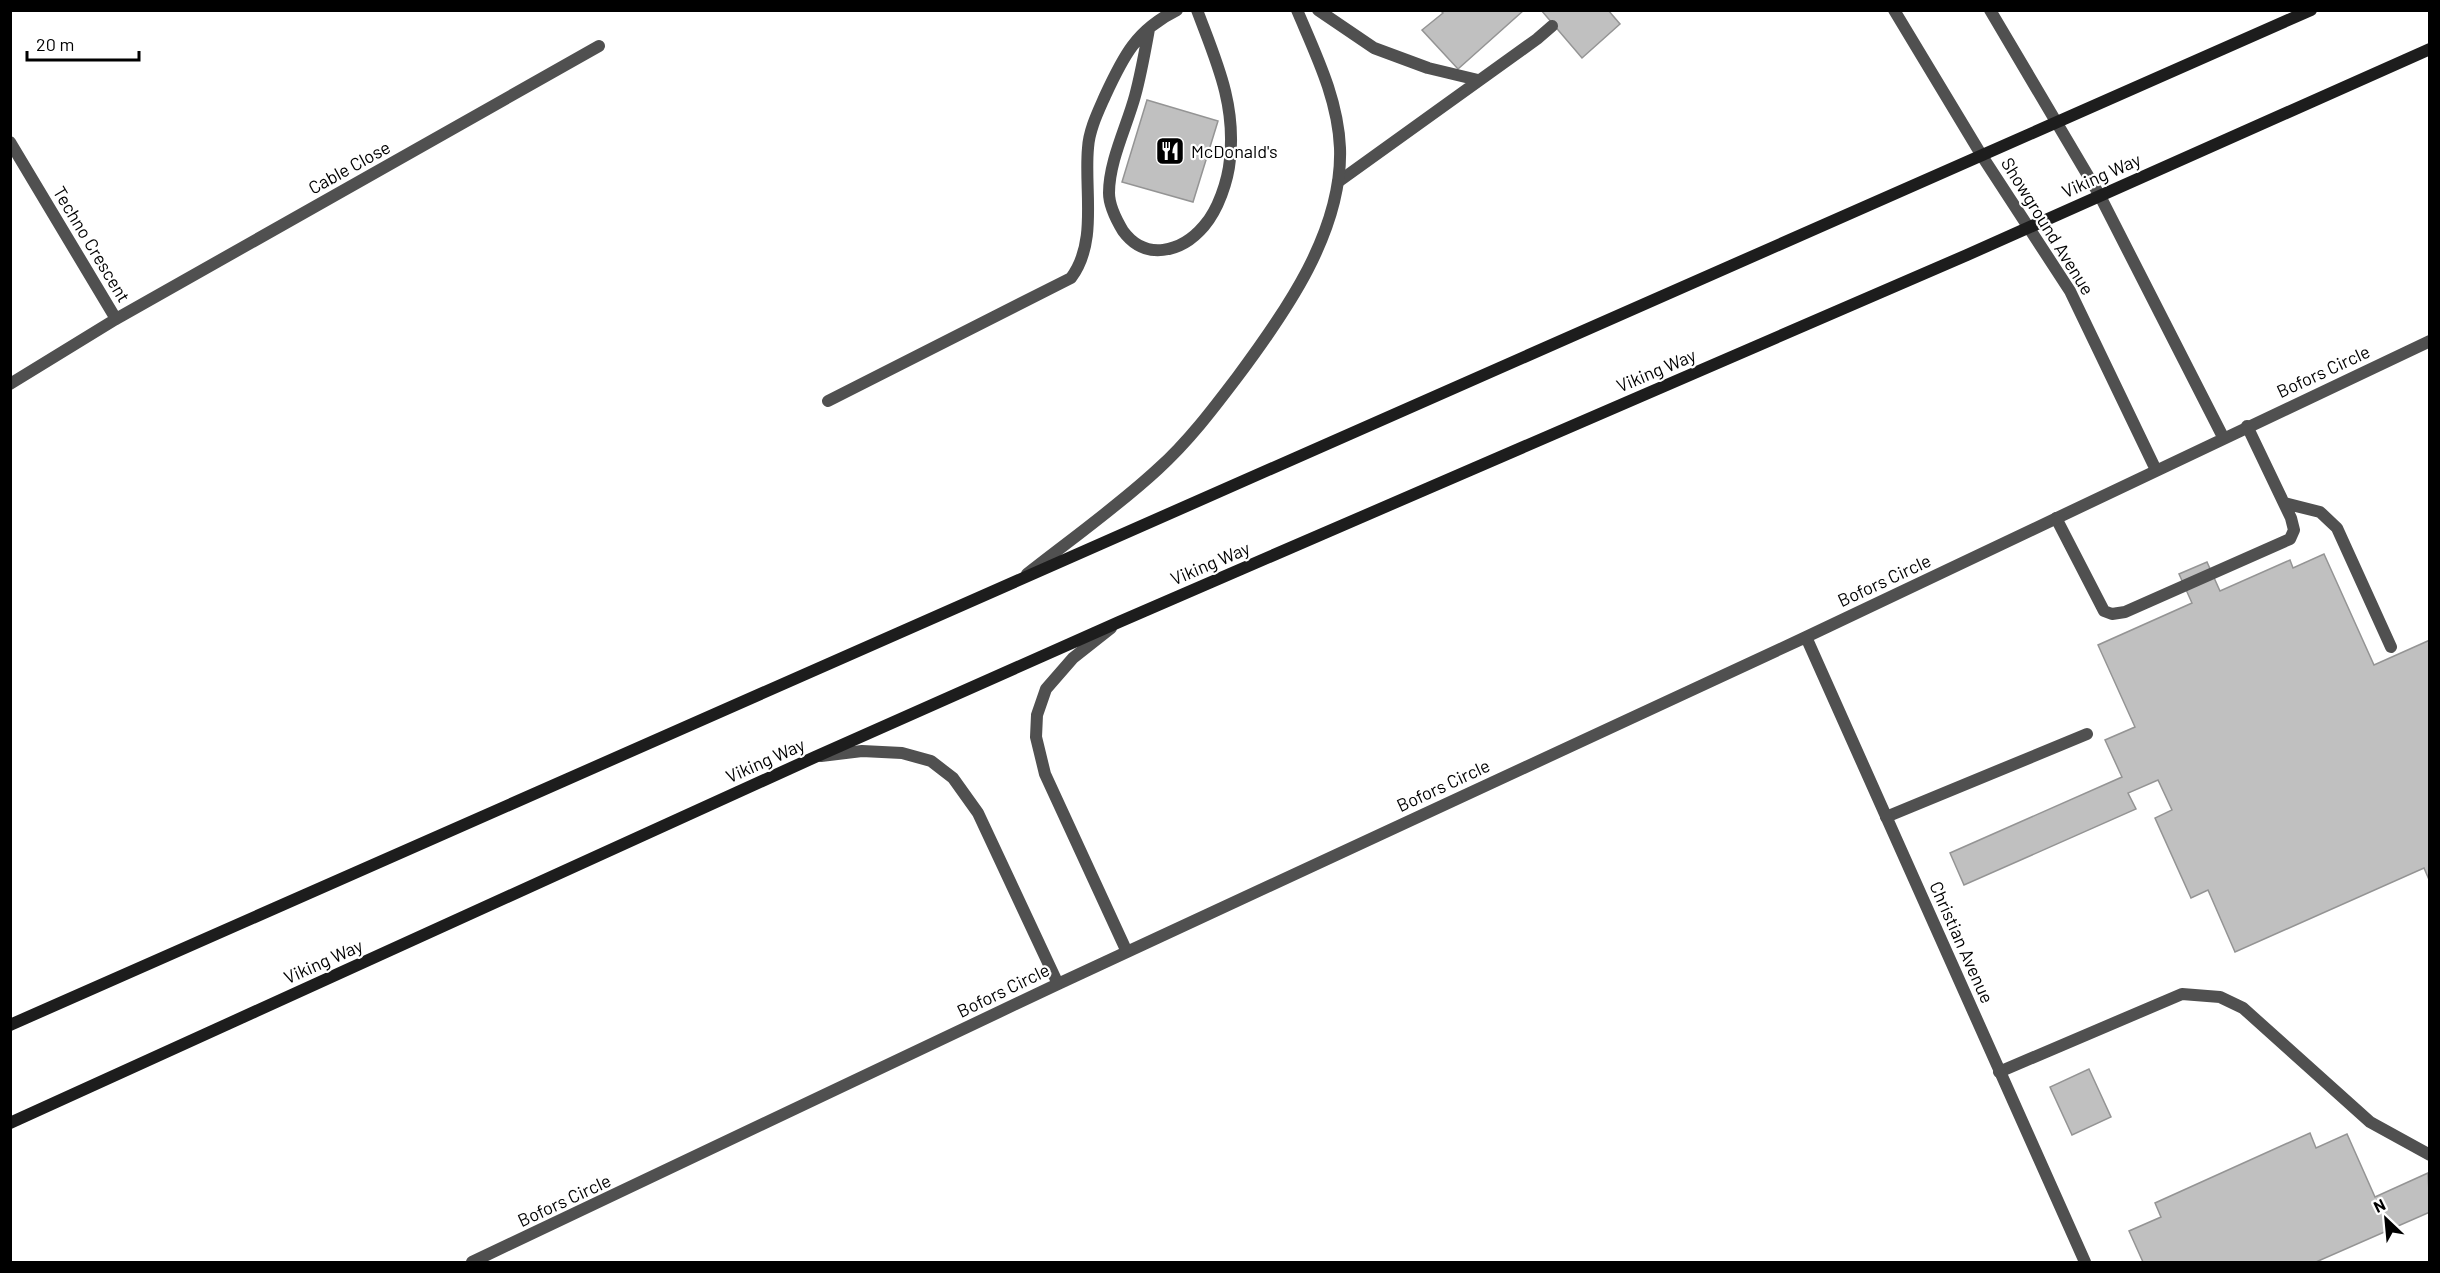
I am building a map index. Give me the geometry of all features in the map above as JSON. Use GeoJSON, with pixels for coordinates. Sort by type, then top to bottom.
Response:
{"type":"FeatureCollection","features":[{"type":"Feature","properties":{"kind":"main road"},"geometry":{"type":"LineString","coordinates":[[10,1025],[1014,584],[1908,187],[2057,124],[2310,10]]}},
{"type":"Feature","properties":{"kind":"main road","name":"Viking Way"},"geometry":{"type":"LineString","coordinates":[[10,1123],[814,757],[2100,196],[2430,49]]}},
{"type":"Feature","properties":{"kind":"street"},"geometry":{"type":"LineString","coordinates":[[828,401],[1071,278],[1079,267],[1085,250],[1088,147],[1092,129],[1121,58],[1149,28],[1177,10]]}},
{"type":"Feature","properties":{"kind":"street"},"geometry":{"type":"LineString","coordinates":[[1149,28],[1136,94],[1113,171],[1109,193],[1119,225],[1131,241],[1140,248],[1152,251],[1170,248],[1186,241],[1203,227],[1214,210],[1230,160],[1226,87],[1197,10]]}},
{"type":"Feature","properties":{"kind":"street"},"geometry":{"type":"LineString","coordinates":[[1014,584],[1158,470],[1212,411],[1298,291],[1315,254],[1338,182],[1340,148],[1331,89],[1297,10]]}},
{"type":"Feature","properties":{"kind":"street"},"geometry":{"type":"LineString","coordinates":[[1318,10],[1374,48],[1428,68],[1478,80]]}},
{"type":"Feature","properties":{"kind":"street","name":"Showground Avenue"},"geometry":{"type":"LineString","coordinates":[[1894,10],[1982,156],[2070,291],[2156,470]]}},
{"type":"Feature","properties":{"kind":"street"},"geometry":{"type":"LineString","coordinates":[[1990,10],[2100,196],[2223,437]]}},
{"type":"Feature","properties":{"kind":"street"},"geometry":{"type":"LineString","coordinates":[[1338,182],[1552,26]]}},
{"type":"Feature","properties":{"kind":"street","name":"Cable Close"},"geometry":{"type":"LineString","coordinates":[[116,318],[599,46]]}},
{"type":"Feature","properties":{"kind":"street","name":"Techno Crescent"},"geometry":{"type":"LineString","coordinates":[[10,142],[116,318],[10,384]]}},
{"type":"Feature","properties":{"kind":"street","name":"Bofors Circle"},"geometry":{"type":"LineString","coordinates":[[472,1263],[1058,984],[1806,637],[2430,340]]}},
{"type":"Feature","properties":{"kind":"street"},"geometry":{"type":"LineString","coordinates":[[2056,518],[2104,611],[2112,614],[2125,612],[2290,539],[2294,530],[2284,503],[2247,426]]}},
{"type":"Feature","properties":{"kind":"street"},"geometry":{"type":"LineString","coordinates":[[2284,503],[2320,512],[2337,528],[2391,647]]}},
{"type":"Feature","properties":{"kind":"street"},"geometry":{"type":"LineString","coordinates":[[1119,622],[1073,657],[1050,684],[1037,715],[1036,737],[1045,774],[1127,952]]}},
{"type":"Feature","properties":{"kind":"street","name":"Christian Avenue"},"geometry":{"type":"LineString","coordinates":[[1806,637],[2085,1263]]}},
{"type":"Feature","properties":{"kind":"street"},"geometry":{"type":"LineString","coordinates":[[1886,817],[2087,735]]}},
{"type":"Feature","properties":{"kind":"street"},"geometry":{"type":"LineString","coordinates":[[814,757],[862,751],[902,753],[931,761],[953,778],[978,813],[1058,984]]}},
{"type":"Feature","properties":{"kind":"street"},"geometry":{"type":"LineString","coordinates":[[2000,1072],[2182,994],[2220,997],[2243,1008],[2370,1122],[2430,1155]]}},
{"type":"Feature","properties":{"kind":"building"},"geometry":{"type":"Polygon","coordinates":[[[1440,10],[1524,10],[1458,69],[1422,30],[1443,13],[1440,10]]]}},
{"type":"Feature","properties":{"kind":"building"},"geometry":{"type":"Polygon","coordinates":[[[1541,10],[1608,10],[1620,24],[1582,58],[1541,10]]]}},
{"type":"Feature","properties":{"kind":"building","name":"McDonald's"},"geometry":{"type":"Polygon","coordinates":[[[1147,100],[1218,121],[1193,202],[1122,182],[1147,100]]]}},
{"type":"Feature","properties":{"kind":"building"},"geometry":{"type":"Polygon","coordinates":[[[2324,554],[2374,665],[2430,640],[2430,882],[2424,868],[2235,952],[2208,890],[2191,898],[2155,818],[2172,810],[2158,780],[2128,793],[2136,809],[1964,885],[1950,853],[2122,777],[2105,740],[2135,727],[2098,645],[2192,603],[2179,574],[2207,562],[2220,591],[2290,560],[2293,568],[2324,554]]]}},
{"type":"Feature","properties":{"kind":"building"},"geometry":{"type":"Polygon","coordinates":[[[2089,1069],[2111,1117],[2072,1135],[2050,1087],[2089,1069]]]}},
{"type":"Feature","properties":{"kind":"building"},"geometry":{"type":"Polygon","coordinates":[[[2310,1133],[2316,1148],[2347,1134],[2375,1197],[2428,1173],[2430,1212],[2316,1262],[2143,1262],[2129,1231],[2161,1217],[2155,1203],[2310,1133]]]}},
{"type":"Feature","properties":{"kind":"place","name":"McDonald's"},"geometry":{"type":"Point","coordinates":[1170,151]}}]}
